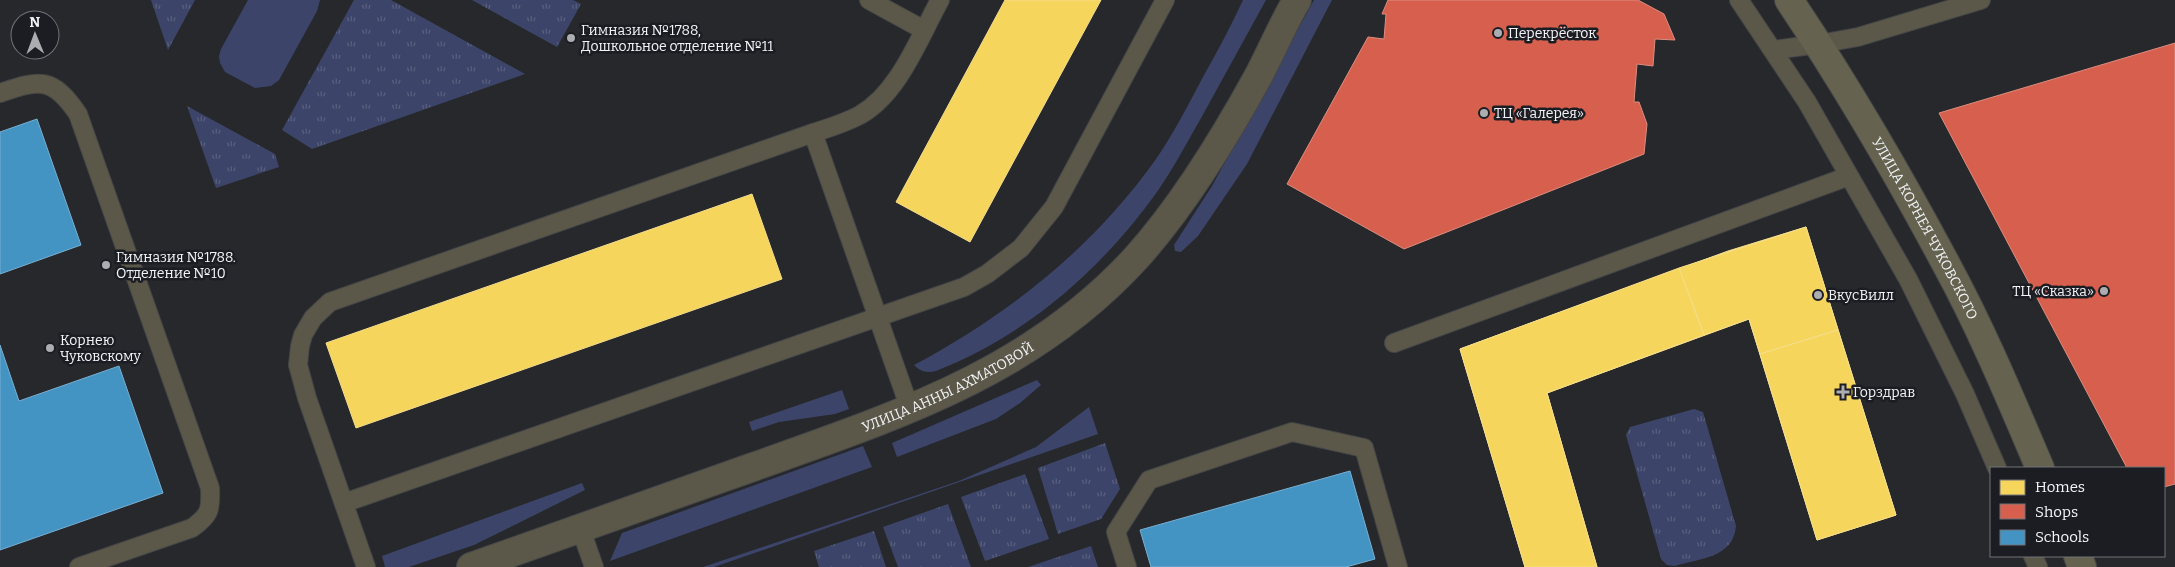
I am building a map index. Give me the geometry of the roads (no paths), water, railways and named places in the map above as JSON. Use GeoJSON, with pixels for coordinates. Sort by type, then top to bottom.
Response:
{"type":"FeatureCollection","features":[{"type":"Feature","properties":{"kind":"street","name":"УЛИЦА АННЫ АХМАТОВОЙ"},"geometry":{"type":"LineString","coordinates":[[471,567],[862,428],[910,409],[999,367],[1037,344],[1073,317],[1113,282],[1138,256],[1204,167],[1260,73],[1287,12],[1297,0]]}},
{"type":"Feature","properties":{"kind":"street","name":"УЛИЦА КОРНЕЯ ЧУКОВСКОГО"},"geometry":{"type":"LineString","coordinates":[[1789,0],[1819,44],[1888,160],[1947,266],[2002,381],[2040,467]]}},
{"type":"Feature","properties":{"kind":"lane"},"geometry":{"type":"LineString","coordinates":[[869,0],[924,30]]}},
{"type":"Feature","properties":{"kind":"lane"},"geometry":{"type":"LineString","coordinates":[[366,567],[307,398],[298,365],[303,335],[313,318],[330,302],[813,133],[860,114],[885,94],[897,79],[940,0]]}},
{"type":"Feature","properties":{"kind":"lane"},"geometry":{"type":"LineString","coordinates":[[344,503],[964,287],[988,274],[1021,248],[1054,208],[1165,0]]}},
{"type":"Feature","properties":{"kind":"lane"},"geometry":{"type":"LineString","coordinates":[[1739,0],[1807,102],[1908,279],[1965,394],[1997,467]]}},
{"type":"Feature","properties":{"kind":"lane"},"geometry":{"type":"LineString","coordinates":[[1772,50],[1819,44],[1858,36],[1981,0]]}},
{"type":"Feature","properties":{"kind":"lane"},"geometry":{"type":"LineString","coordinates":[[0,93],[25,84],[51,86],[65,95],[78,114],[210,488],[211,506],[205,519],[192,528],[122,560],[79,567]]}},
{"type":"Feature","properties":{"kind":"lane"},"geometry":{"type":"LineString","coordinates":[[813,133],[910,409]]}},
{"type":"Feature","properties":{"kind":"lane"},"geometry":{"type":"LineString","coordinates":[[1394,343],[1849,176]]}},
{"type":"Feature","properties":{"kind":"lane"},"geometry":{"type":"LineString","coordinates":[[1127,567],[1116,532],[1149,480],[1292,432],[1364,448],[1398,567]]}},
{"type":"Feature","properties":{"kind":"lane"},"geometry":{"type":"LineString","coordinates":[[580,528],[594,567]]}},
{"type":"Feature","properties":{"kind":"place","name":"Перекрёсток"},"geometry":{"type":"Point","coordinates":[1498,33]}},
{"type":"Feature","properties":{"kind":"place","name":"Гимназия №1788, Дошкольное отделение №11"},"geometry":{"type":"Point","coordinates":[571,38]}},
{"type":"Feature","properties":{"kind":"place","name":"ТЦ «Галерея»"},"geometry":{"type":"Point","coordinates":[1484,113]}},
{"type":"Feature","properties":{"kind":"place","name":"Гимназия №1788. Отделение №10"},"geometry":{"type":"Point","coordinates":[106,265]}},
{"type":"Feature","properties":{"kind":"place","name":"ТЦ «Сказка»"},"geometry":{"type":"Point","coordinates":[2104,291]}},
{"type":"Feature","properties":{"kind":"place","name":"ВкусВилл"},"geometry":{"type":"Point","coordinates":[1818,295]}},
{"type":"Feature","properties":{"kind":"place","name":"Корнею Чуковскому"},"geometry":{"type":"Point","coordinates":[50,348]}},
{"type":"Feature","properties":{"kind":"place","name":"Горздрав"},"geometry":{"type":"Point","coordinates":[1843,392]}}]}
